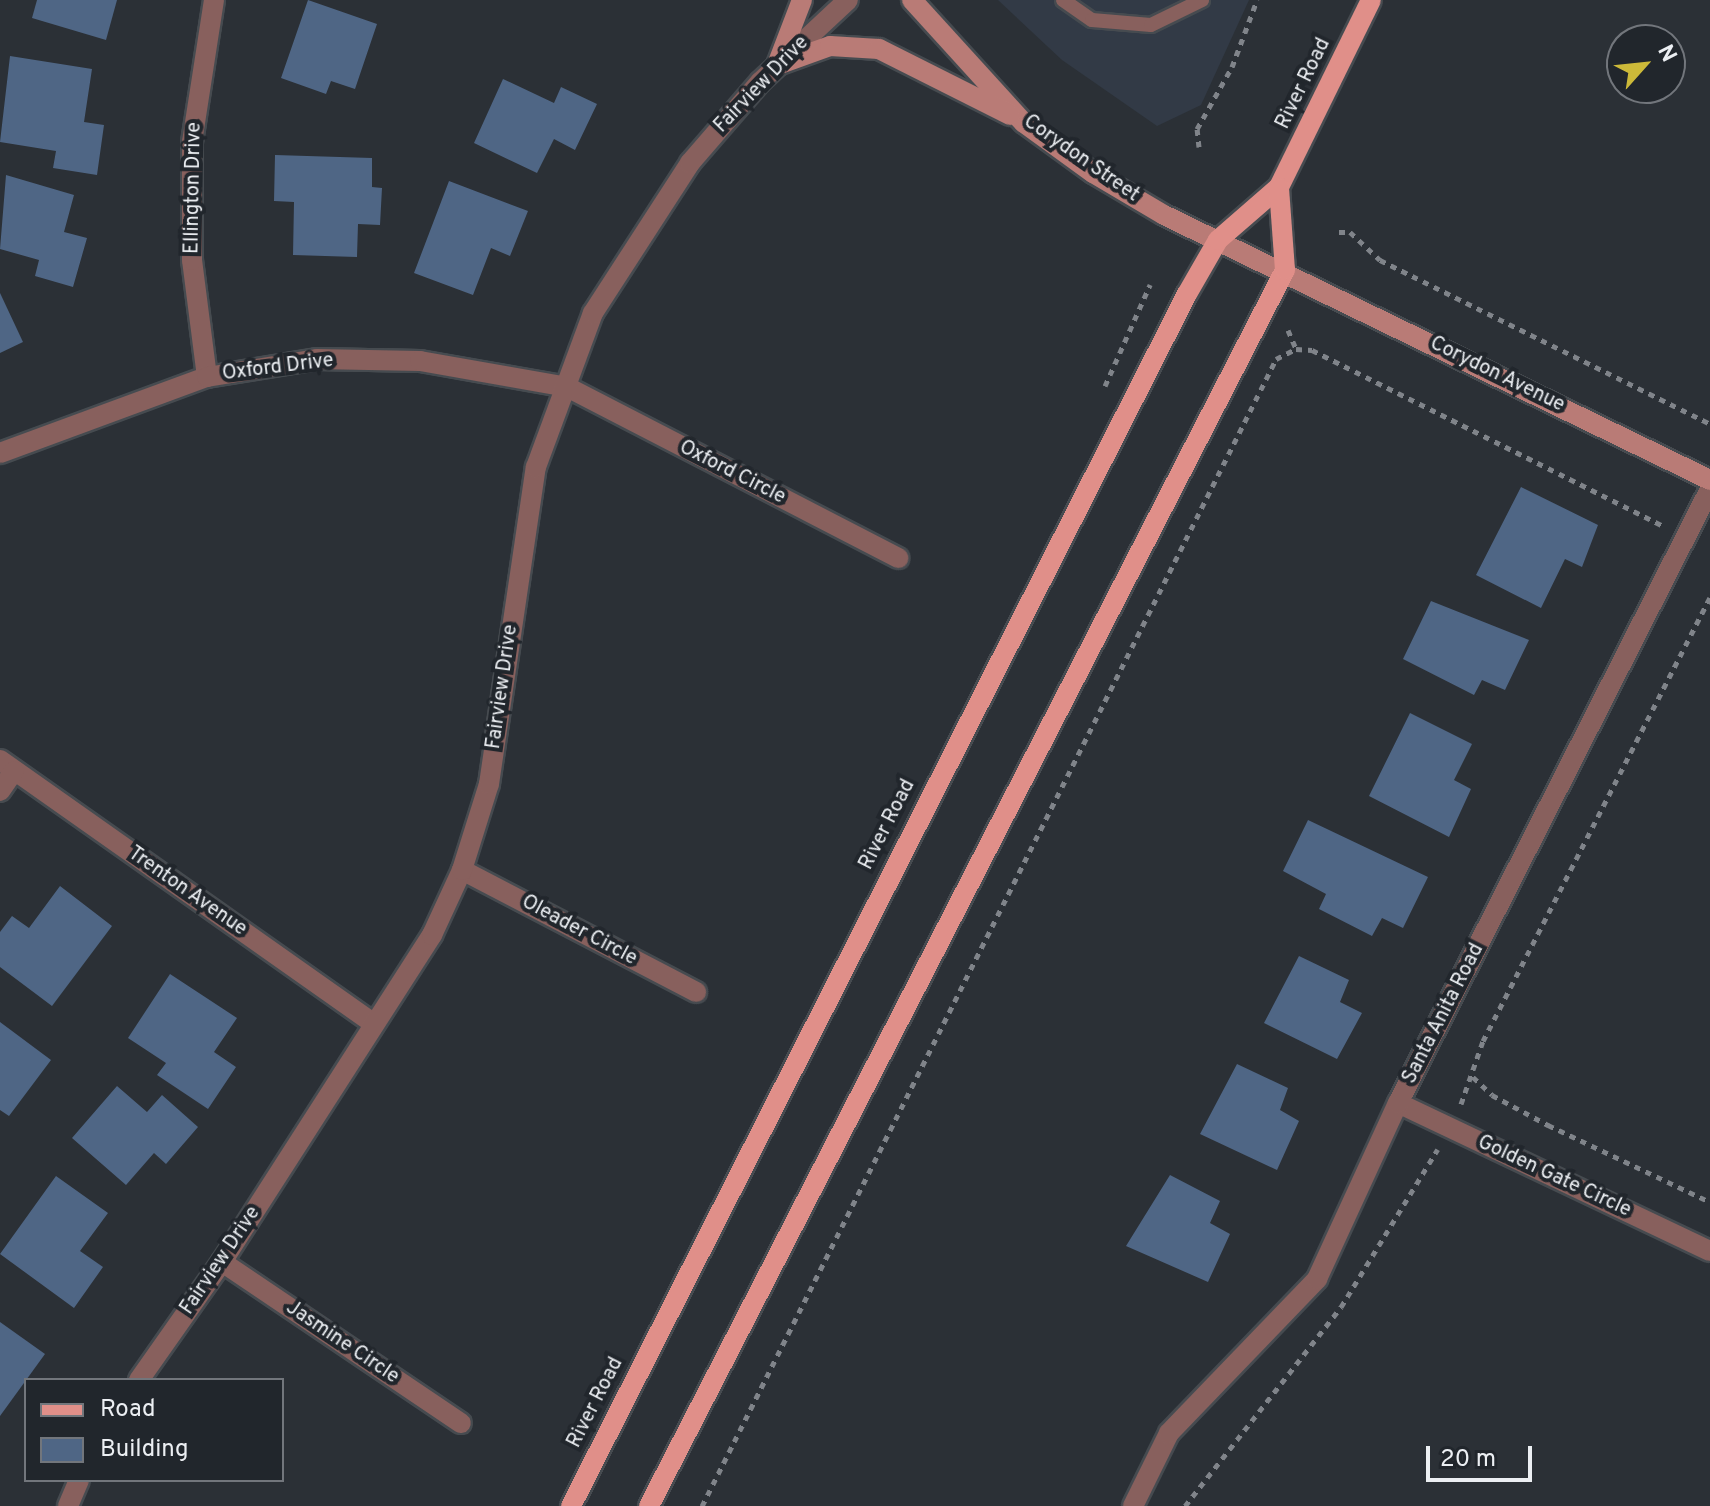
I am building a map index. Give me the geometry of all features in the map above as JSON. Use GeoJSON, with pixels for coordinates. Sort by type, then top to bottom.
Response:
{"type":"FeatureCollection","features":[{"type":"Feature","properties":{"kind":"main road"},"geometry":{"type":"LineString","coordinates":[[777,65],[802,0]]}},
{"type":"Feature","properties":{"kind":"main road","name":"Corydon Street"},"geometry":{"type":"LineString","coordinates":[[912,0],[1024,123],[1093,173],[1218,240],[1285,270]]}},
{"type":"Feature","properties":{"kind":"main road","name":"River Road"},"geometry":{"type":"LineString","coordinates":[[571,1506],[1218,240],[1279,188],[1371,0]]}},
{"type":"Feature","properties":{"kind":"main road"},"geometry":{"type":"LineString","coordinates":[[777,65],[830,46],[879,49],[1024,123]]}},
{"type":"Feature","properties":{"kind":"main road"},"geometry":{"type":"LineString","coordinates":[[649,1506],[1285,270],[1279,188]]}},
{"type":"Feature","properties":{"kind":"main road","name":"Corydon Avenue"},"geometry":{"type":"LineString","coordinates":[[1285,270],[1710,480]]}},
{"type":"Feature","properties":{"kind":"street","name":"Ellington Drive"},"geometry":{"type":"LineString","coordinates":[[207,377],[192,260],[192,142],[214,0]]}},
{"type":"Feature","properties":{"kind":"street","name":"Fairview Drive"},"geometry":{"type":"LineString","coordinates":[[140,1378],[222,1262],[432,935],[462,870],[489,784],[536,467],[593,313],[632,245],[690,163],[777,65],[848,0]]}},
{"type":"Feature","properties":{"kind":"street","name":"Oxford Drive"},"geometry":{"type":"LineString","coordinates":[[0,453],[207,377],[317,359],[420,361],[567,387]]}},
{"type":"Feature","properties":{"kind":"street","name":"Oxford Circle"},"geometry":{"type":"LineString","coordinates":[[567,387],[898,558]]}},
{"type":"Feature","properties":{"kind":"street","name":"Santa Anita Road"},"geometry":{"type":"LineString","coordinates":[[1133,1506],[1169,1433],[1317,1279],[1398,1103],[1710,489]]}},
{"type":"Feature","properties":{"kind":"street"},"geometry":{"type":"LineString","coordinates":[[0,791],[7,765]]}},
{"type":"Feature","properties":{"kind":"street","name":"Trenton Avenue"},"geometry":{"type":"LineString","coordinates":[[7,765],[374,1024]]}},
{"type":"Feature","properties":{"kind":"street","name":"Oleader Circle"},"geometry":{"type":"LineString","coordinates":[[462,870],[696,992]]}},
{"type":"Feature","properties":{"kind":"street","name":"Golden Gate Circle"},"geometry":{"type":"LineString","coordinates":[[1398,1103],[1710,1251]]}},
{"type":"Feature","properties":{"kind":"street","name":"Jasmine Circle"},"geometry":{"type":"LineString","coordinates":[[222,1262],[461,1423]]}},
{"type":"Feature","properties":{"kind":"street"},"geometry":{"type":"LineString","coordinates":[[68,1506],[78,1482]]}},
{"type":"Feature","properties":{"kind":"lane"},"geometry":{"type":"LineString","coordinates":[[1063,0],[1092,20],[1151,25],[1202,0]]}},
{"type":"Feature","properties":{"kind":"path"},"geometry":{"type":"LineString","coordinates":[[1199,147],[1197,129],[1232,67],[1257,0]]}},
{"type":"Feature","properties":{"kind":"path"},"geometry":{"type":"LineString","coordinates":[[1339,232],[1350,232],[1380,260],[1710,424]]}},
{"type":"Feature","properties":{"kind":"path"},"geometry":{"type":"LineString","coordinates":[[1288,330],[1296,349]]}},
{"type":"Feature","properties":{"kind":"path"},"geometry":{"type":"LineString","coordinates":[[702,1506],[1276,359],[1296,349],[1312,350],[1687,537]]}},
{"type":"Feature","properties":{"kind":"path"},"geometry":{"type":"LineString","coordinates":[[1185,1506],[1341,1307],[1450,1128],[1473,1077],[1483,1041],[1710,598]]}},
{"type":"Feature","properties":{"kind":"path"},"geometry":{"type":"LineString","coordinates":[[1473,1077],[1492,1095],[1548,1125],[1710,1202]]}},
{"type":"Feature","properties":{"kind":"shaded area"},"geometry":{"type":"Polygon","coordinates":[[[998,0],[1249,0],[1201,105],[1157,126],[1062,60],[998,0]]]}},
{"type":"Feature","properties":{"kind":"building"},"geometry":{"type":"Polygon","coordinates":[[[37,0],[117,0],[106,40],[32,18],[37,0]]]}},
{"type":"Feature","properties":{"kind":"building"},"geometry":{"type":"Polygon","coordinates":[[[308,0],[377,24],[355,89],[331,81],[326,94],[281,78],[308,0]]]}},
{"type":"Feature","properties":{"kind":"building"},"geometry":{"type":"Polygon","coordinates":[[[10,56],[92,69],[84,122],[104,125],[97,175],[53,168],[56,151],[0,142],[10,56]]]}},
{"type":"Feature","properties":{"kind":"building"},"geometry":{"type":"Polygon","coordinates":[[[503,79],[554,103],[561,87],[597,104],[575,150],[554,139],[537,173],[474,143],[503,79]]]}},
{"type":"Feature","properties":{"kind":"building"},"geometry":{"type":"Polygon","coordinates":[[[275,155],[372,158],[372,187],[382,188],[380,225],[358,224],[357,257],[293,255],[294,202],[274,201],[275,155]]]}},
{"type":"Feature","properties":{"kind":"building"},"geometry":{"type":"Polygon","coordinates":[[[6,175],[74,195],[64,232],[87,238],[73,287],[35,276],[39,260],[0,249],[6,175]]]}},
{"type":"Feature","properties":{"kind":"building"},"geometry":{"type":"Polygon","coordinates":[[[449,181],[528,211],[510,256],[491,248],[473,295],[414,273],[449,181]]]}},
{"type":"Feature","properties":{"kind":"building"},"geometry":{"type":"Polygon","coordinates":[[[0,293],[23,342],[0,353],[0,293]]]}},
{"type":"Feature","properties":{"kind":"building"},"geometry":{"type":"Polygon","coordinates":[[[1521,487],[1598,525],[1582,567],[1565,559],[1541,608],[1476,575],[1521,487]]]}},
{"type":"Feature","properties":{"kind":"building"},"geometry":{"type":"Polygon","coordinates":[[[1431,601],[1529,640],[1505,690],[1482,680],[1474,695],[1403,659],[1431,601]]]}},
{"type":"Feature","properties":{"kind":"building"},"geometry":{"type":"Polygon","coordinates":[[[1410,713],[1472,744],[1454,780],[1471,789],[1449,837],[1369,796],[1410,713]]]}},
{"type":"Feature","properties":{"kind":"building"},"geometry":{"type":"Polygon","coordinates":[[[1308,820],[1428,877],[1403,928],[1382,918],[1372,936],[1319,909],[1326,894],[1283,871],[1308,820]]]}},
{"type":"Feature","properties":{"kind":"building"},"geometry":{"type":"Polygon","coordinates":[[[60,886],[112,926],[52,1006],[0,967],[0,932],[12,916],[29,928],[60,886]]]}},
{"type":"Feature","properties":{"kind":"building"},"geometry":{"type":"Polygon","coordinates":[[[1299,956],[1349,980],[1340,1002],[1362,1013],[1337,1059],[1264,1023],[1299,956]]]}},
{"type":"Feature","properties":{"kind":"building"},"geometry":{"type":"Polygon","coordinates":[[[170,974],[237,1018],[214,1052],[236,1067],[208,1109],[157,1075],[166,1063],[128,1038],[170,974]]]}},
{"type":"Feature","properties":{"kind":"building"},"geometry":{"type":"Polygon","coordinates":[[[0,1022],[51,1060],[9,1116],[0,1110],[0,1022]]]}},
{"type":"Feature","properties":{"kind":"building"},"geometry":{"type":"Polygon","coordinates":[[[1237,1064],[1288,1088],[1280,1110],[1299,1121],[1277,1170],[1200,1134],[1237,1064]]]}},
{"type":"Feature","properties":{"kind":"building"},"geometry":{"type":"Polygon","coordinates":[[[117,1086],[147,1112],[162,1095],[198,1127],[166,1164],[154,1153],[126,1185],[72,1138],[117,1086]]]}},
{"type":"Feature","properties":{"kind":"building"},"geometry":{"type":"Polygon","coordinates":[[[1170,1175],[1220,1201],[1210,1223],[1230,1234],[1208,1282],[1126,1246],[1170,1175]]]}},
{"type":"Feature","properties":{"kind":"building"},"geometry":{"type":"Polygon","coordinates":[[[56,1176],[108,1213],[80,1251],[103,1267],[74,1308],[0,1254],[56,1176]]]}},
{"type":"Feature","properties":{"kind":"building"},"geometry":{"type":"Polygon","coordinates":[[[0,1322],[45,1354],[28,1378],[24,1378],[24,1383],[0,1416],[0,1322]]]}}]}
